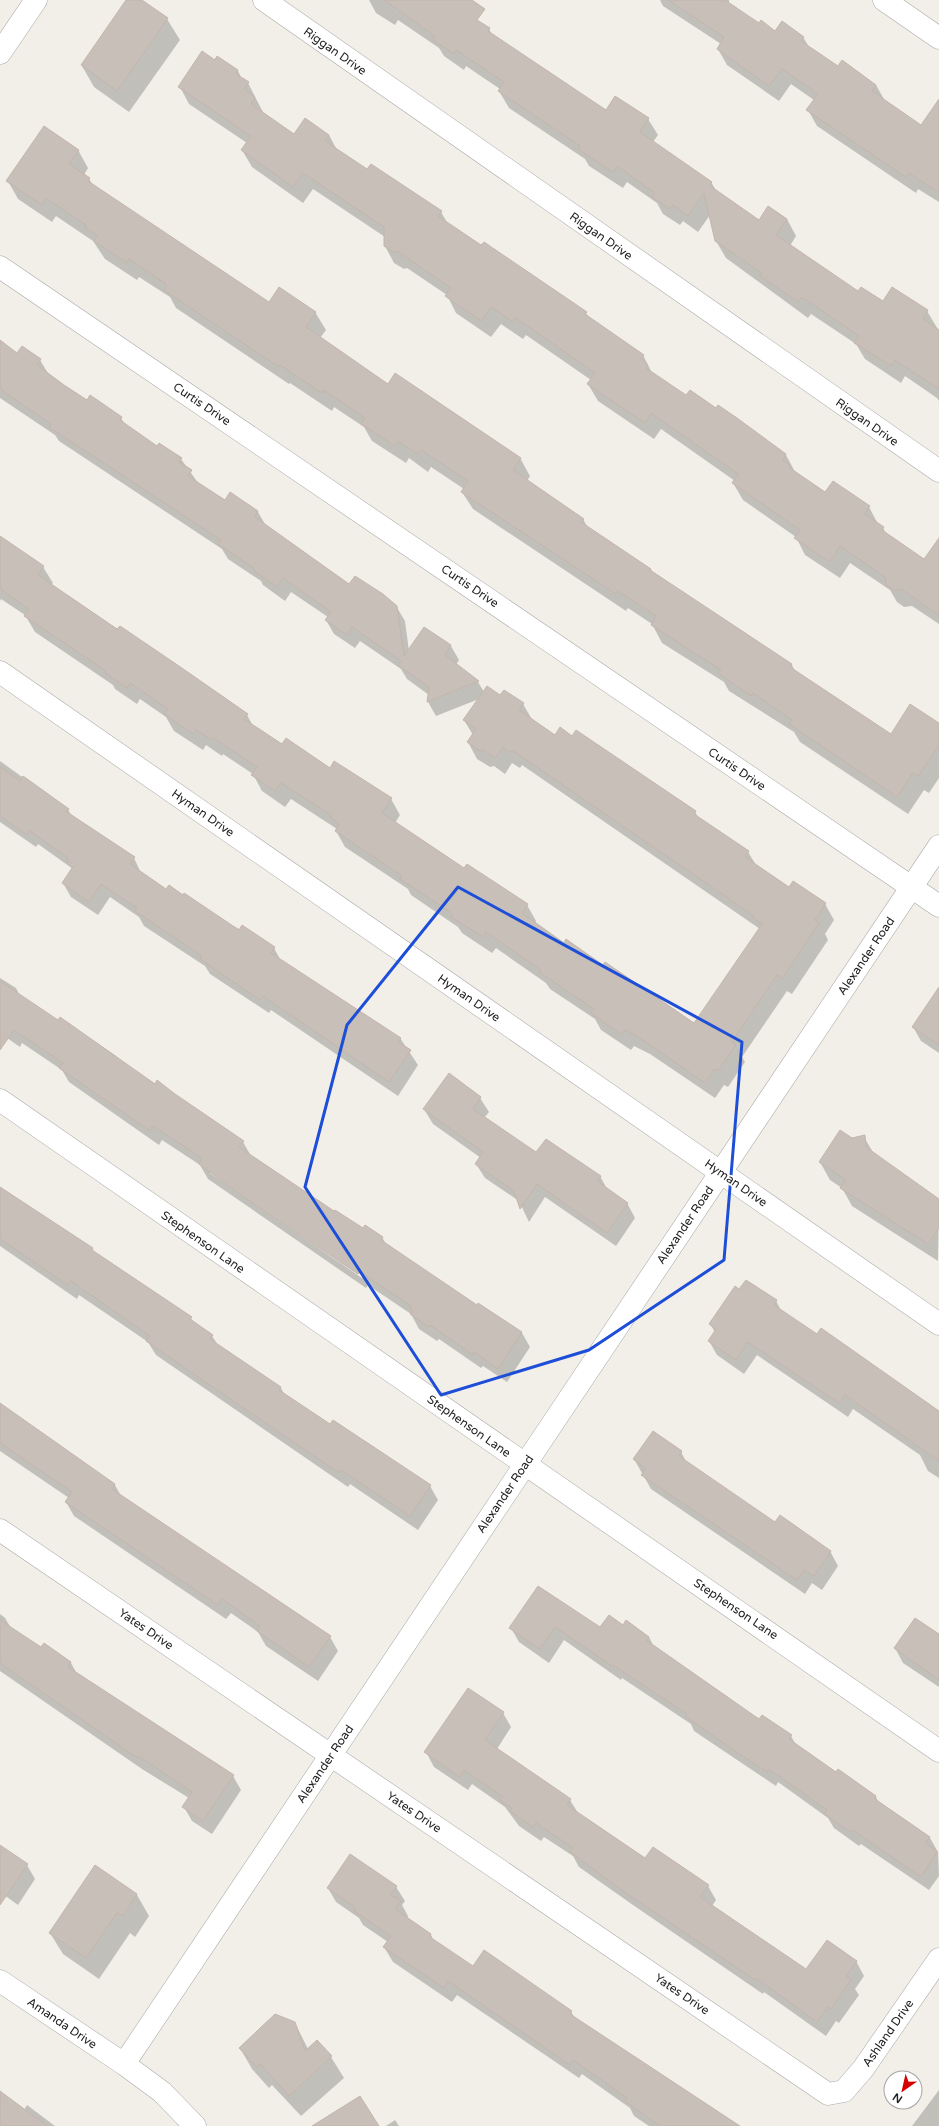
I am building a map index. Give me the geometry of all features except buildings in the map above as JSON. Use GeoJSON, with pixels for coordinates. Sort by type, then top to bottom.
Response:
{"type":"FeatureCollection","features":[{"type":"Feature","properties":{"kind":"street"},"geometry":{"type":"LineString","coordinates":[[0,53],[36,0]]}},
{"type":"Feature","properties":{"kind":"street","name":"Riggan Drive"},"geometry":{"type":"LineString","coordinates":[[264,0],[939,472]]}},
{"type":"Feature","properties":{"kind":"street"},"geometry":{"type":"LineString","coordinates":[[884,0],[939,38]]}},
{"type":"Feature","properties":{"kind":"street","name":"Curtis Drive"},"geometry":{"type":"LineString","coordinates":[[0,267],[939,906]]}},
{"type":"Feature","properties":{"kind":"street","name":"Hyman Drive"},"geometry":{"type":"LineString","coordinates":[[0,672],[939,1324]]}},
{"type":"Feature","properties":{"kind":"street","name":"Alexander Road"},"geometry":{"type":"LineString","coordinates":[[124,2064],[939,846]]}},
{"type":"Feature","properties":{"kind":"street","name":"Stephenson Lane"},"geometry":{"type":"LineString","coordinates":[[0,1100],[939,1751]]}},
{"type":"Feature","properties":{"kind":"street","name":"Yates Drive"},"geometry":{"type":"LineString","coordinates":[[0,1530],[828,2094]]}},
{"type":"Feature","properties":{"kind":"street","name":"Ashland Drive"},"geometry":{"type":"LineString","coordinates":[[828,2094],[844,2091],[858,2074],[939,1959]]}},
{"type":"Feature","properties":{"kind":"street","name":"Amanda Drive"},"geometry":{"type":"LineString","coordinates":[[0,1981],[124,2064]]}},
{"type":"Feature","properties":{"kind":"street"},"geometry":{"type":"LineString","coordinates":[[124,2064],[162,2092],[195,2126]]}},
{"type":"Feature","properties":{"kind":"highlighted area"},"geometry":{"type":"Polygon","coordinates":[[[458,887],[742,1042],[724,1260],[589,1350],[441,1395],[305,1187],[347,1025],[458,887]]]}}]}
